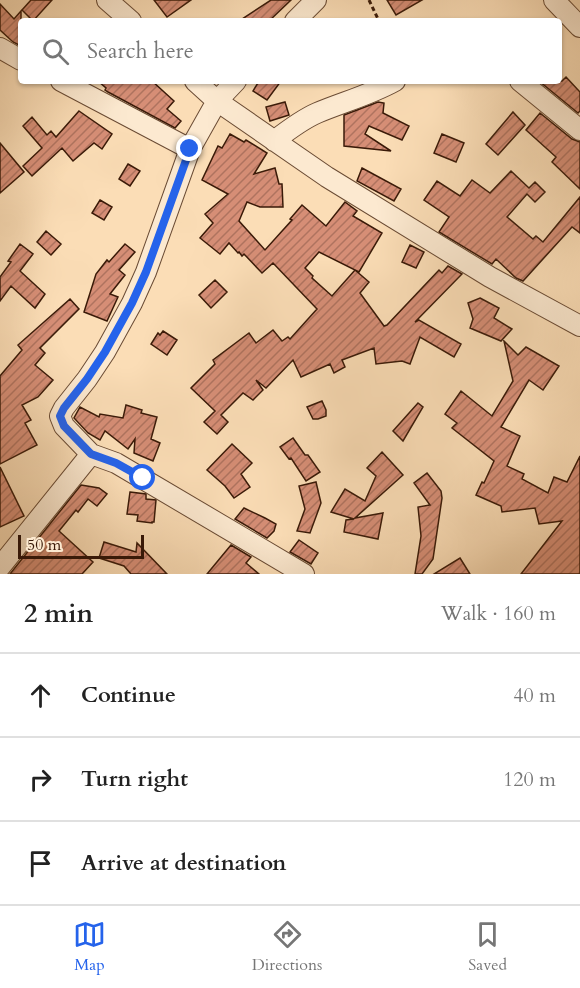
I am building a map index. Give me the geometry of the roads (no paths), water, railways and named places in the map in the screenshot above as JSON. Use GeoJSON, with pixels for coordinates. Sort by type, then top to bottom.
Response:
{"type":"FeatureCollection","features":[{"type":"Feature","properties":{"kind":"street"},"geometry":{"type":"LineString","coordinates":[[107,0],[128,18]]}},
{"type":"Feature","properties":{"kind":"street"},"geometry":{"type":"LineString","coordinates":[[298,18],[316,0]]}},
{"type":"Feature","properties":{"kind":"street"},"geometry":{"type":"LineString","coordinates":[[554,0],[580,27]]}},
{"type":"Feature","properties":{"kind":"street"},"geometry":{"type":"LineString","coordinates":[[0,48],[18,58]]}},
{"type":"Feature","properties":{"kind":"street"},"geometry":{"type":"LineString","coordinates":[[67,84],[190,149]]}},
{"type":"Feature","properties":{"kind":"street"},"geometry":{"type":"LineString","coordinates":[[198,84],[217,101],[327,177],[490,277],[580,326]]}},
{"type":"Feature","properties":{"kind":"street"},"geometry":{"type":"LineString","coordinates":[[233,84],[217,101],[190,149],[146,272],[132,303],[105,352],[60,416],[64,426],[91,454],[125,468],[304,574]]}},
{"type":"Feature","properties":{"kind":"street"},"geometry":{"type":"LineString","coordinates":[[273,141],[315,114],[390,84]]}},
{"type":"Feature","properties":{"kind":"street"},"geometry":{"type":"LineString","coordinates":[[524,84],[580,130]]}},
{"type":"Feature","properties":{"kind":"street"},"geometry":{"type":"LineString","coordinates":[[0,567],[91,454]]}}]}
